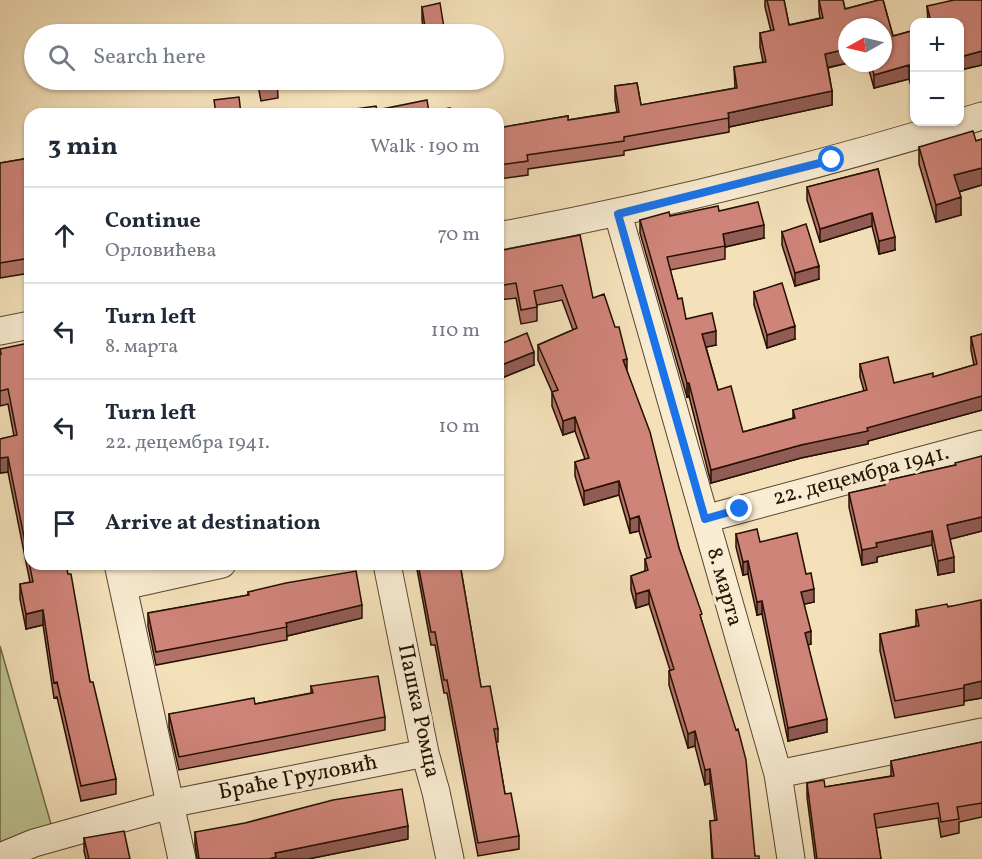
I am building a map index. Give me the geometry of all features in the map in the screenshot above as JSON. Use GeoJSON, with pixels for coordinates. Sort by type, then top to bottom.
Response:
{"type":"FeatureCollection","features":[{"type":"Feature","properties":{"kind":"street"},"geometry":{"type":"LineString","coordinates":[[504,235],[618,214],[832,160],[982,116]]}},
{"type":"Feature","properties":{"kind":"street","name":"8. марта"},"geometry":{"type":"LineString","coordinates":[[618,214],[778,774],[791,859]]}},
{"type":"Feature","properties":{"kind":"street"},"geometry":{"type":"LineString","coordinates":[[0,331],[24,326]]}},
{"type":"Feature","properties":{"kind":"street","name":"22. децембра 1941."},"geometry":{"type":"LineString","coordinates":[[705,519],[982,444]]}},
{"type":"Feature","properties":{"kind":"street"},"geometry":{"type":"LineString","coordinates":[[166,570],[120,575],[182,859]]}},
{"type":"Feature","properties":{"kind":"street","name":"Пашка Ромца"},"geometry":{"type":"LineString","coordinates":[[388,570],[425,753],[450,859]]}},
{"type":"Feature","properties":{"kind":"street"},"geometry":{"type":"LineString","coordinates":[[778,774],[982,732]]}},
{"type":"Feature","properties":{"kind":"street","name":"Браће Груловић"},"geometry":{"type":"LineString","coordinates":[[0,857],[36,851],[171,804],[425,753]]}},
{"type":"Feature","properties":{"kind":"green space"},"geometry":{"type":"Polygon","coordinates":[[[0,646],[51,824],[0,847],[0,646]]]}},
{"type":"Feature","properties":{"kind":"building"},"geometry":{"type":"Polygon","coordinates":[[[767,0],[784,0],[789,25],[823,18],[819,0],[843,0],[845,9],[883,0],[888,18],[838,18],[838,51],[825,54],[832,91],[728,113],[729,118],[624,137],[624,141],[527,155],[528,161],[504,164],[504,127],[568,116],[568,120],[619,112],[615,86],[637,83],[641,105],[737,88],[734,67],[766,62],[760,33],[774,30],[767,0]]]}},
{"type":"Feature","properties":{"kind":"building"},"geometry":{"type":"Polygon","coordinates":[[[954,0],[982,0],[982,51],[964,56],[964,18],[930,18],[927,6],[954,0]]]}},
{"type":"Feature","properties":{"kind":"building"},"geometry":{"type":"Polygon","coordinates":[[[440,3],[443,24],[425,24],[422,7],[440,3]]]}},
{"type":"Feature","properties":{"kind":"building"},"geometry":{"type":"Polygon","coordinates":[[[910,31],[910,68],[909,65],[892,70],[892,32],[893,36],[910,31]]]}},
{"type":"Feature","properties":{"kind":"building"},"geometry":{"type":"Polygon","coordinates":[[[239,97],[240,108],[215,108],[214,100],[239,97]]]}},
{"type":"Feature","properties":{"kind":"building"},"geometry":{"type":"Polygon","coordinates":[[[427,100],[428,108],[387,108],[427,100]]]}},
{"type":"Feature","properties":{"kind":"building"},"geometry":{"type":"Polygon","coordinates":[[[973,131],[976,141],[982,139],[982,168],[954,175],[961,197],[936,205],[919,147],[973,131]]]}},
{"type":"Feature","properties":{"kind":"building"},"geometry":{"type":"Polygon","coordinates":[[[24,159],[24,259],[0,263],[0,163],[24,159]]]}},
{"type":"Feature","properties":{"kind":"building"},"geometry":{"type":"Polygon","coordinates":[[[878,169],[895,237],[879,241],[872,213],[820,229],[807,187],[878,169]]]}},
{"type":"Feature","properties":{"kind":"building"},"geometry":{"type":"Polygon","coordinates":[[[758,202],[764,225],[723,234],[725,246],[667,257],[678,299],[682,298],[686,319],[712,313],[716,331],[702,334],[718,390],[731,386],[743,432],[795,418],[793,410],[867,390],[860,364],[888,357],[894,383],[933,373],[933,377],[977,364],[971,337],[982,334],[982,396],[867,428],[868,431],[801,445],[711,470],[689,383],[687,383],[640,220],[669,212],[670,216],[718,206],[719,211],[758,202]]]}},
{"type":"Feature","properties":{"kind":"building"},"geometry":{"type":"Polygon","coordinates":[[[806,224],[819,266],[795,273],[782,232],[806,224]]]}},
{"type":"Feature","properties":{"kind":"building"},"geometry":{"type":"Polygon","coordinates":[[[580,235],[593,298],[604,294],[615,327],[619,327],[627,359],[623,360],[650,432],[679,548],[702,614],[700,615],[736,730],[738,729],[746,760],[755,856],[759,856],[759,859],[713,859],[710,821],[717,820],[710,769],[705,770],[695,731],[688,734],[669,671],[674,669],[649,590],[636,594],[631,576],[648,570],[645,559],[651,557],[639,516],[630,519],[619,481],[584,491],[575,462],[589,458],[575,417],[563,421],[552,392],[558,390],[538,345],[577,328],[562,285],[534,291],[537,307],[521,310],[516,283],[504,285],[504,250],[580,235]]]}},
{"type":"Feature","properties":{"kind":"building"},"geometry":{"type":"Polygon","coordinates":[[[782,283],[795,326],[767,335],[754,292],[782,283]]]}},
{"type":"Feature","properties":{"kind":"building"},"geometry":{"type":"Polygon","coordinates":[[[527,333],[534,352],[504,364],[504,343],[527,333]]]}},
{"type":"Feature","properties":{"kind":"building"},"geometry":{"type":"Polygon","coordinates":[[[24,344],[24,537],[8,457],[0,458],[0,439],[17,435],[8,389],[0,391],[0,349],[24,344]]]}},
{"type":"Feature","properties":{"kind":"building"},"geometry":{"type":"Polygon","coordinates":[[[982,456],[982,517],[947,525],[954,557],[938,561],[932,531],[876,543],[877,547],[862,550],[849,493],[885,485],[884,481],[956,465],[955,463],[982,456]]]}},
{"type":"Feature","properties":{"kind":"building"},"geometry":{"type":"Polygon","coordinates":[[[757,529],[760,542],[797,533],[806,574],[811,573],[814,589],[801,592],[811,631],[805,633],[827,719],[788,728],[762,601],[757,602],[748,561],[743,562],[736,534],[757,529]]]}},
{"type":"Feature","properties":{"kind":"building"},"geometry":{"type":"Polygon","coordinates":[[[31,570],[67,570],[68,574],[71,574],[90,682],[93,682],[116,779],[81,786],[57,682],[54,683],[43,610],[26,614],[20,584],[33,582],[31,570]]]}},
{"type":"Feature","properties":{"kind":"building"},"geometry":{"type":"Polygon","coordinates":[[[419,570],[461,570],[481,687],[490,686],[498,729],[494,729],[505,794],[511,793],[519,836],[478,843],[447,680],[444,680],[435,632],[431,632],[419,570]]]}},
{"type":"Feature","properties":{"kind":"building"},"geometry":{"type":"Polygon","coordinates":[[[356,571],[362,605],[286,623],[287,627],[156,652],[148,613],[249,595],[248,592],[286,583],[356,571]]]}},
{"type":"Feature","properties":{"kind":"building"},"geometry":{"type":"Polygon","coordinates":[[[981,600],[982,681],[964,685],[964,688],[895,701],[880,634],[919,626],[916,610],[947,604],[948,607],[981,600]]]}},
{"type":"Feature","properties":{"kind":"building"},"geometry":{"type":"Polygon","coordinates":[[[378,676],[385,717],[179,757],[169,714],[254,698],[255,704],[313,693],[311,686],[378,676]]]}},
{"type":"Feature","properties":{"kind":"building"},"geometry":{"type":"Polygon","coordinates":[[[982,742],[982,803],[957,807],[959,819],[941,822],[938,803],[874,814],[881,859],[817,859],[807,783],[824,780],[825,787],[894,776],[891,761],[982,742]]]}},
{"type":"Feature","properties":{"kind":"building"},"geometry":{"type":"Polygon","coordinates":[[[402,789],[408,826],[275,853],[276,857],[269,859],[199,859],[195,832],[245,823],[333,800],[402,789]]]}},
{"type":"Feature","properties":{"kind":"building"},"geometry":{"type":"Polygon","coordinates":[[[124,831],[130,859],[89,859],[84,838],[124,831]]]}},
{"type":"Feature","properties":{"kind":"route"},"geometry":{"type":"LineString","coordinates":[[740,509],[705,519],[618,214],[832,160]]}}]}
